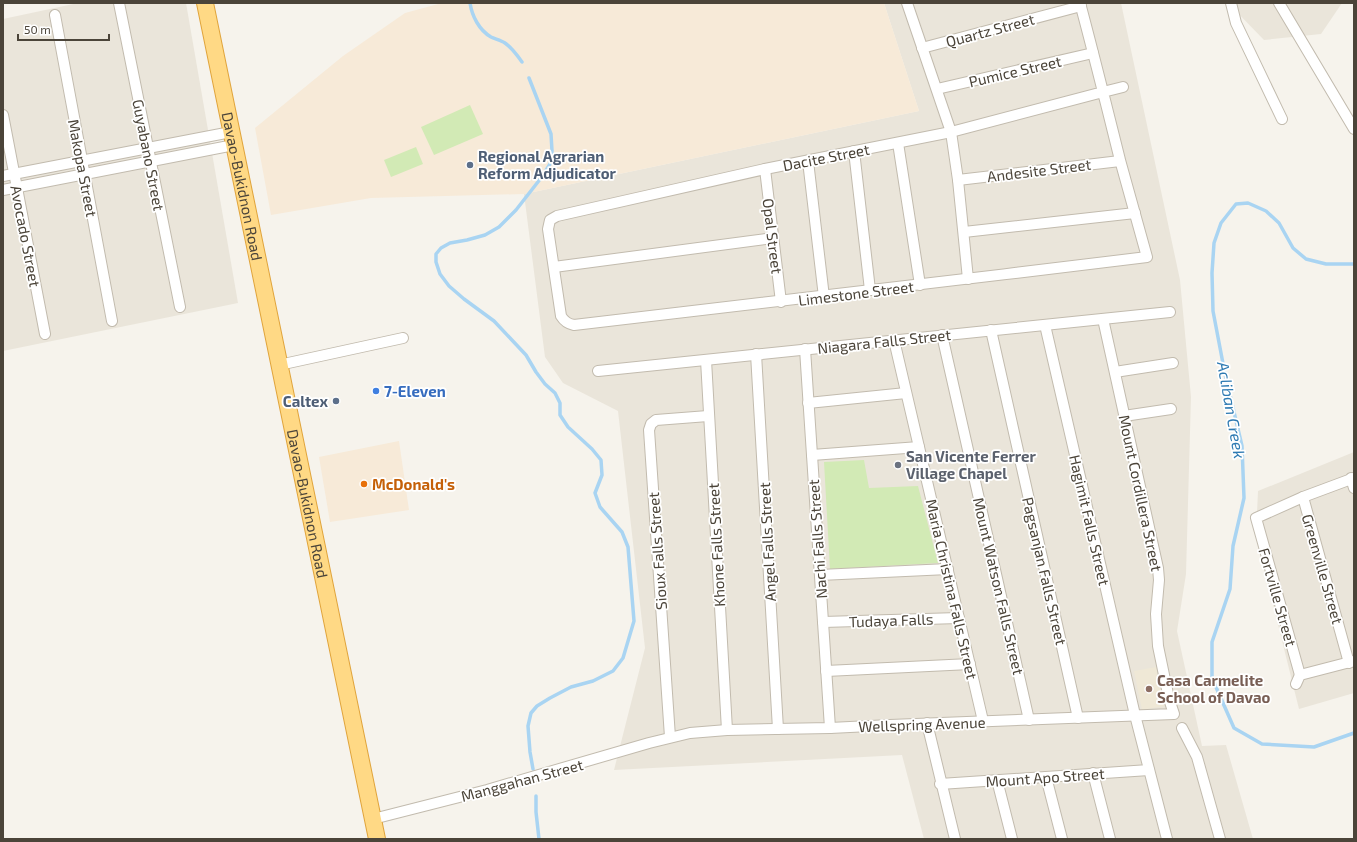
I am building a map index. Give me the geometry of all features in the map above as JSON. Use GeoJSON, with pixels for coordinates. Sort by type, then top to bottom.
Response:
{"type":"FeatureCollection","features":[{"type":"Feature","properties":{"kind":"highway","name":"Davao-Bukidnon Road"},"geometry":{"type":"LineString","coordinates":[[205,3],[377,839]]}},
{"type":"Feature","properties":{"kind":"street","name":"Guyabano Street"},"geometry":{"type":"LineString","coordinates":[[119,3],[180,307]]}},
{"type":"Feature","properties":{"kind":"street"},"geometry":{"type":"LineString","coordinates":[[907,3],[951,132],[958,180],[968,279]]}},
{"type":"Feature","properties":{"kind":"street"},"geometry":{"type":"LineString","coordinates":[[1231,3],[1236,23],[1282,119]]}},
{"type":"Feature","properties":{"kind":"street"},"geometry":{"type":"LineString","coordinates":[[1279,3],[1354,129]]}},
{"type":"Feature","properties":{"kind":"street"},"geometry":{"type":"LineString","coordinates":[[964,232],[1135,213],[1120,161],[1081,4]]}},
{"type":"Feature","properties":{"kind":"street","name":"Quartz Street"},"geometry":{"type":"LineString","coordinates":[[922,48],[1081,4]]}},
{"type":"Feature","properties":{"kind":"street","name":"Makopa Street"},"geometry":{"type":"LineString","coordinates":[[54,15],[112,320]]}},
{"type":"Feature","properties":{"kind":"street","name":"Pumice Street"},"geometry":{"type":"LineString","coordinates":[[937,89],[1093,53]]}},
{"type":"Feature","properties":{"kind":"street","name":"Dacite Street"},"geometry":{"type":"LineString","coordinates":[[554,267],[548,229],[550,220],[557,216],[764,169],[951,132],[1123,87]]}},
{"type":"Feature","properties":{"kind":"street","name":"Avocado Street"},"geometry":{"type":"LineString","coordinates":[[3,115],[45,334]]}},
{"type":"Feature","properties":{"kind":"street"},"geometry":{"type":"LineString","coordinates":[[3,176],[191,140],[233,139]]}},
{"type":"Feature","properties":{"kind":"street"},"geometry":{"type":"LineString","coordinates":[[3,190],[194,153],[233,139]]}},
{"type":"Feature","properties":{"kind":"street"},"geometry":{"type":"LineString","coordinates":[[191,140],[194,153]]}},
{"type":"Feature","properties":{"kind":"street"},"geometry":{"type":"LineString","coordinates":[[898,143],[920,285]]}},
{"type":"Feature","properties":{"kind":"street"},"geometry":{"type":"LineString","coordinates":[[854,151],[870,290]]}},
{"type":"Feature","properties":{"kind":"street"},"geometry":{"type":"LineString","coordinates":[[808,161],[824,297]]}},
{"type":"Feature","properties":{"kind":"street","name":"Andesite Street"},"geometry":{"type":"LineString","coordinates":[[958,180],[1120,161]]}},
{"type":"Feature","properties":{"kind":"street","name":"Opal Street"},"geometry":{"type":"LineString","coordinates":[[764,169],[781,302]]}},
{"type":"Feature","properties":{"kind":"street","name":"Limestone Street"},"geometry":{"type":"LineString","coordinates":[[554,267],[561,316],[566,322],[574,325],[824,297],[870,290],[1147,258],[1135,213]]}},
{"type":"Feature","properties":{"kind":"street"},"geometry":{"type":"LineString","coordinates":[[554,267],[773,238]]}},
{"type":"Feature","properties":{"kind":"street","name":"Niagara Falls Street"},"geometry":{"type":"LineString","coordinates":[[598,371],[1170,312]]}},
{"type":"Feature","properties":{"kind":"street","name":"Mount Cordillera Street"},"geometry":{"type":"LineString","coordinates":[[1103,319],[1158,568],[1159,580],[1156,614],[1158,646],[1169,698],[1174,714]]}},
{"type":"Feature","properties":{"kind":"street","name":"Hagimit Falls Street"},"geometry":{"type":"LineString","coordinates":[[1045,325],[1135,716],[1167,839]]}},
{"type":"Feature","properties":{"kind":"street","name":"Pagsanjan Falls Street"},"geometry":{"type":"LineString","coordinates":[[991,330],[1078,718]]}},
{"type":"Feature","properties":{"kind":"street","name":"Mount Watson Falls Street"},"geometry":{"type":"LineString","coordinates":[[942,335],[1029,720]]}},
{"type":"Feature","properties":{"kind":"street"},"geometry":{"type":"LineString","coordinates":[[279,364],[403,338]]}},
{"type":"Feature","properties":{"kind":"street","name":"Maria Christina Falls Street"},"geometry":{"type":"LineString","coordinates":[[894,340],[984,721]]}},
{"type":"Feature","properties":{"kind":"street","name":"Nachi Falls Street"},"geometry":{"type":"LineString","coordinates":[[805,349],[830,728]]}},
{"type":"Feature","properties":{"kind":"street","name":"Angel Falls Street"},"geometry":{"type":"LineString","coordinates":[[756,354],[778,729]]}},
{"type":"Feature","properties":{"kind":"street","name":"Khone Falls Street"},"geometry":{"type":"LineString","coordinates":[[706,360],[727,730]]}},
{"type":"Feature","properties":{"kind":"street"},"geometry":{"type":"LineString","coordinates":[[1115,372],[1173,363]]}},
{"type":"Feature","properties":{"kind":"street"},"geometry":{"type":"LineString","coordinates":[[808,403],[906,393]]}},
{"type":"Feature","properties":{"kind":"street"},"geometry":{"type":"LineString","coordinates":[[1124,416],[1171,409]]}},
{"type":"Feature","properties":{"kind":"street","name":"Sioux Falls Street"},"geometry":{"type":"LineString","coordinates":[[670,737],[649,430],[651,424],[656,420],[708,416]]}},
{"type":"Feature","properties":{"kind":"street"},"geometry":{"type":"LineString","coordinates":[[812,455],[919,447]]}},
{"type":"Feature","properties":{"kind":"street"},"geometry":{"type":"LineString","coordinates":[[1303,497],[1353,481]]}},
{"type":"Feature","properties":{"kind":"street","name":"Fortville Street"},"geometry":{"type":"LineString","coordinates":[[1303,497],[1256,518],[1298,680],[1352,662]]}},
{"type":"Feature","properties":{"kind":"street","name":"Greenville Street"},"geometry":{"type":"LineString","coordinates":[[1303,497],[1352,662]]}},
{"type":"Feature","properties":{"kind":"street"},"geometry":{"type":"LineString","coordinates":[[820,575],[948,569]]}},
{"type":"Feature","properties":{"kind":"street","name":"Tudaya Falls"},"geometry":{"type":"LineString","coordinates":[[823,622],[959,618]]}},
{"type":"Feature","properties":{"kind":"street"},"geometry":{"type":"LineString","coordinates":[[826,672],[970,664]]}},
{"type":"Feature","properties":{"kind":"street","name":"Wellspring Avenue"},"geometry":{"type":"LineString","coordinates":[[670,737],[690,733],[727,730],[830,728],[1174,714]]}},
{"type":"Feature","properties":{"kind":"street"},"geometry":{"type":"LineString","coordinates":[[927,723],[940,784],[955,839]]}},
{"type":"Feature","properties":{"kind":"street"},"geometry":{"type":"LineString","coordinates":[[1182,728],[1197,757],[1220,839]]}},
{"type":"Feature","properties":{"kind":"street","name":"Manggahan Street"},"geometry":{"type":"LineString","coordinates":[[373,819],[487,790],[670,737]]}},
{"type":"Feature","properties":{"kind":"street","name":"Mount Apo Street"},"geometry":{"type":"LineString","coordinates":[[940,784],[1149,770]]}},
{"type":"Feature","properties":{"kind":"street"},"geometry":{"type":"LineString","coordinates":[[1093,773],[1110,839]]}},
{"type":"Feature","properties":{"kind":"street"},"geometry":{"type":"LineString","coordinates":[[1046,776],[1062,839]]}},
{"type":"Feature","properties":{"kind":"street"},"geometry":{"type":"LineString","coordinates":[[996,780],[1012,839]]}},
{"type":"Feature","properties":{"kind":"shaded area"},"geometry":{"type":"Polygon","coordinates":[[[78,3],[186,3],[238,303],[3,351],[3,19],[78,3]]]}},
{"type":"Feature","properties":{"kind":"shaded area"},"geometry":{"type":"Polygon","coordinates":[[[442,3],[884,3],[919,111],[524,194],[371,198],[271,215],[255,128],[343,56],[405,13],[442,3]]]}},
{"type":"Feature","properties":{"kind":"shaded area"},"geometry":{"type":"Polygon","coordinates":[[[884,3],[1121,3],[1180,280],[1191,397],[1186,574],[1177,631],[1202,746],[1226,745],[1253,839],[924,839],[902,755],[614,770],[645,648],[618,411],[563,383],[545,357],[524,194],[919,111],[884,3]]]}},
{"type":"Feature","properties":{"kind":"shaded area"},"geometry":{"type":"Polygon","coordinates":[[[1228,3],[1342,3],[1321,34],[1264,40],[1228,3]]]}},
{"type":"Feature","properties":{"kind":"shaded area","name":"McDonald's"},"geometry":{"type":"Polygon","coordinates":[[[399,441],[409,510],[330,522],[319,457],[399,441]]]}},
{"type":"Feature","properties":{"kind":"shaded area"},"geometry":{"type":"Polygon","coordinates":[[[1354,452],[1354,693],[1299,709],[1256,536],[1258,491],[1354,452]]]}},
{"type":"Feature","properties":{"kind":"shaded area","name":"Casa Carmelite School of Davao"},"geometry":{"type":"Polygon","coordinates":[[[1156,667],[1164,706],[1142,710],[1134,671],[1156,667]]]}},
{"type":"Feature","properties":{"kind":"green space"},"geometry":{"type":"Polygon","coordinates":[[[470,105],[483,134],[434,155],[421,127],[470,105]]]}},
{"type":"Feature","properties":{"kind":"green space"},"geometry":{"type":"Polygon","coordinates":[[[416,147],[423,164],[391,177],[384,160],[416,147]]]}},
{"type":"Feature","properties":{"kind":"green space"},"geometry":{"type":"Polygon","coordinates":[[[864,460],[869,488],[918,486],[938,563],[830,569],[824,462],[864,460]]]}},
{"type":"Feature","properties":{"kind":"waterway"},"geometry":{"type":"LineString","coordinates":[[470,3],[474,18],[483,31],[491,37],[508,45],[522,62]]}},
{"type":"Feature","properties":{"kind":"waterway"},"geometry":{"type":"LineString","coordinates":[[529,78],[551,134],[552,151],[550,164],[516,210],[499,227],[485,235],[450,243],[441,248],[436,254],[436,262],[440,274],[449,286],[494,321],[526,355],[545,384],[555,393],[560,403],[560,415],[568,427],[592,449],[601,460],[602,475],[595,493],[600,507],[622,532],[628,547],[634,621],[623,658],[613,671],[593,681],[571,687],[537,706],[531,713],[528,726],[533,769]]}},
{"type":"Feature","properties":{"kind":"waterway","name":"Acliban Creek"},"geometry":{"type":"LineString","coordinates":[[1354,264],[1326,264],[1306,259],[1293,248],[1279,223],[1266,211],[1248,203],[1236,204],[1221,223],[1214,243],[1212,273],[1213,311],[1225,374],[1242,446],[1244,498],[1233,546],[1230,589],[1212,642],[1212,678],[1234,728],[1262,744],[1314,747],[1354,733]]}},
{"type":"Feature","properties":{"kind":"waterway"},"geometry":{"type":"LineString","coordinates":[[536,796],[539,839]]}},
{"type":"Feature","properties":{"kind":"place","name":"Regional Agrarian Reform Adjudicator"},"geometry":{"type":"Point","coordinates":[470,165]}},
{"type":"Feature","properties":{"kind":"place","name":"7-Eleven"},"geometry":{"type":"Point","coordinates":[376,391]}},
{"type":"Feature","properties":{"kind":"place","name":"Caltex"},"geometry":{"type":"Point","coordinates":[336,401]}},
{"type":"Feature","properties":{"kind":"place","name":"San Vicente Ferrer Village Chapel"},"geometry":{"type":"Point","coordinates":[898,465]}},
{"type":"Feature","properties":{"kind":"place","name":"McDonald's"},"geometry":{"type":"Point","coordinates":[364,484]}},
{"type":"Feature","properties":{"kind":"place","name":"Casa Carmelite School of Davao"},"geometry":{"type":"Point","coordinates":[1149,689]}}]}
